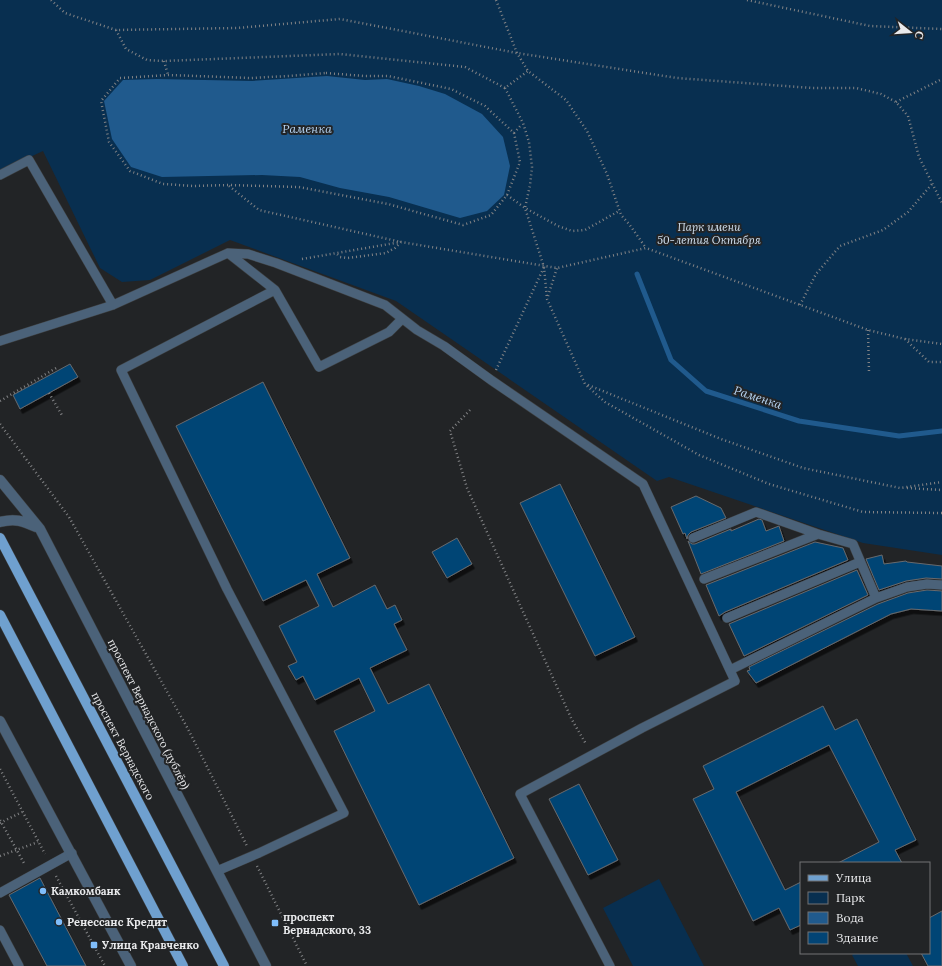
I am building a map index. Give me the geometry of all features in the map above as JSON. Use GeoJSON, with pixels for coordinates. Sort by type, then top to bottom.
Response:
{"type":"FeatureCollection","features":[{"type":"Feature","properties":{"kind":"main road","name":"проспект Вернадского"},"geometry":{"type":"LineString","coordinates":[[0,538],[224,966]]}},
{"type":"Feature","properties":{"kind":"main road"},"geometry":{"type":"LineString","coordinates":[[0,615],[183,966]]}},
{"type":"Feature","properties":{"kind":"street","name":"проспект Вернадского (дублёр)"},"geometry":{"type":"LineString","coordinates":[[0,480],[40,529],[266,966]]}},
{"type":"Feature","properties":{"kind":"street"},"geometry":{"type":"LineString","coordinates":[[0,522],[8,520],[23,521],[40,529]]}},
{"type":"Feature","properties":{"kind":"street"},"geometry":{"type":"LineString","coordinates":[[0,721],[3,733],[72,853],[131,966]]}},
{"type":"Feature","properties":{"kind":"lane"},"geometry":{"type":"LineString","coordinates":[[0,175],[29,160],[113,305]]}},
{"type":"Feature","properties":{"kind":"lane"},"geometry":{"type":"LineString","coordinates":[[228,253],[275,290],[319,367],[389,332],[402,319]]}},
{"type":"Feature","properties":{"kind":"lane"},"geometry":{"type":"LineString","coordinates":[[0,341],[113,305],[228,253],[248,254],[276,263],[385,305],[417,330],[444,346],[643,484],[735,681],[642,728],[520,794],[610,966]]}},
{"type":"Feature","properties":{"kind":"lane"},"geometry":{"type":"LineString","coordinates":[[217,871],[344,813],[227,589],[121,370],[275,290]]}},
{"type":"Feature","properties":{"kind":"lane"},"geometry":{"type":"LineString","coordinates":[[692,538],[756,512],[818,534],[853,544],[876,598]]}},
{"type":"Feature","properties":{"kind":"lane"},"geometry":{"type":"LineString","coordinates":[[704,579],[818,534]]}},
{"type":"Feature","properties":{"kind":"lane"},"geometry":{"type":"LineString","coordinates":[[728,618],[860,562]]}},
{"type":"Feature","properties":{"kind":"lane"},"geometry":{"type":"LineString","coordinates":[[730,670],[876,598],[906,587],[927,584],[942,585]]}},
{"type":"Feature","properties":{"kind":"lane"},"geometry":{"type":"LineString","coordinates":[[0,893],[72,853]]}},
{"type":"Feature","properties":{"kind":"lane"},"geometry":{"type":"LineString","coordinates":[[0,930],[19,966]]}},
{"type":"Feature","properties":{"kind":"path"},"geometry":{"type":"LineString","coordinates":[[51,0],[65,13],[116,30],[237,28],[340,19],[517,52],[677,78],[812,88],[856,88],[881,94],[896,102],[908,116],[919,157],[942,203]]}},
{"type":"Feature","properties":{"kind":"path"},"geometry":{"type":"LineString","coordinates":[[496,0],[517,52],[528,71],[566,100],[587,131],[607,174],[621,215],[646,248]]}},
{"type":"Feature","properties":{"kind":"path"},"geometry":{"type":"LineString","coordinates":[[747,0],[870,26],[942,29]]}},
{"type":"Feature","properties":{"kind":"path"},"geometry":{"type":"LineString","coordinates":[[116,30],[126,49],[147,60],[164,61],[340,54],[465,67],[505,88],[523,123],[529,142],[532,167],[530,185],[524,208],[544,267],[547,299],[586,384],[605,402],[699,455],[769,484],[863,512],[942,513]]}},
{"type":"Feature","properties":{"kind":"path"},"geometry":{"type":"LineString","coordinates":[[164,61],[168,75]]}},
{"type":"Feature","properties":{"kind":"path"},"geometry":{"type":"LineString","coordinates":[[505,88],[528,71]]}},
{"type":"Feature","properties":{"kind":"path"},"geometry":{"type":"LineString","coordinates":[[326,73],[388,76],[451,89],[485,106],[514,134],[520,162],[507,195],[492,215],[463,225],[388,204],[299,187],[229,185],[194,186],[163,184],[130,171],[109,142],[101,101],[120,78],[168,75],[251,78],[326,73]]}},
{"type":"Feature","properties":{"kind":"path"},"geometry":{"type":"LineString","coordinates":[[896,102],[942,79]]}},
{"type":"Feature","properties":{"kind":"path"},"geometry":{"type":"LineString","coordinates":[[514,134],[523,123]]}},
{"type":"Feature","properties":{"kind":"path"},"geometry":{"type":"LineString","coordinates":[[800,305],[816,274],[840,246],[883,230],[908,212],[932,184]]}},
{"type":"Feature","properties":{"kind":"path"},"geometry":{"type":"LineString","coordinates":[[229,185],[258,210],[401,242],[544,267],[557,268],[646,248],[868,330],[905,339],[942,344]]}},
{"type":"Feature","properties":{"kind":"path"},"geometry":{"type":"LineString","coordinates":[[507,195],[524,208],[558,226],[572,231],[585,230],[620,210]]}},
{"type":"Feature","properties":{"kind":"path"},"geometry":{"type":"LineString","coordinates":[[298,259],[401,242]]}},
{"type":"Feature","properties":{"kind":"path"},"geometry":{"type":"LineString","coordinates":[[336,253],[340,257],[348,258],[386,253],[395,248],[401,242]]}},
{"type":"Feature","properties":{"kind":"path"},"geometry":{"type":"LineString","coordinates":[[492,380],[544,267]]}},
{"type":"Feature","properties":{"kind":"path"},"geometry":{"type":"LineString","coordinates":[[547,299],[557,268]]}},
{"type":"Feature","properties":{"kind":"path"},"geometry":{"type":"LineString","coordinates":[[868,330],[869,372]]}},
{"type":"Feature","properties":{"kind":"path"},"geometry":{"type":"LineString","coordinates":[[905,339],[929,362],[942,362]]}},
{"type":"Feature","properties":{"kind":"path"},"geometry":{"type":"LineString","coordinates":[[0,401],[40,379],[58,367]]}},
{"type":"Feature","properties":{"kind":"path"},"geometry":{"type":"LineString","coordinates":[[586,384],[721,440],[803,468],[900,488],[942,490]]}},
{"type":"Feature","properties":{"kind":"path"},"geometry":{"type":"LineString","coordinates":[[49,393],[63,417]]}},
{"type":"Feature","properties":{"kind":"path"},"geometry":{"type":"LineString","coordinates":[[470,410],[450,431],[468,488],[572,720],[593,755]]}},
{"type":"Feature","properties":{"kind":"path"},"geometry":{"type":"LineString","coordinates":[[0,424],[69,517],[188,729],[307,966]]}},
{"type":"Feature","properties":{"kind":"path"},"geometry":{"type":"LineString","coordinates":[[900,488],[942,482]]}},
{"type":"Feature","properties":{"kind":"path"},"geometry":{"type":"LineString","coordinates":[[22,812],[0,822],[30,876]]}},
{"type":"Feature","properties":{"kind":"path"},"geometry":{"type":"LineString","coordinates":[[0,856],[38,842]]}},
{"type":"Feature","properties":{"kind":"green space","name":"Парк имени 50-летия Октября"},"geometry":{"type":"Polygon","coordinates":[[[0,0],[942,0],[942,555],[863,543],[669,477],[657,481],[396,301],[230,240],[150,280],[122,282],[100,268],[43,151],[0,171],[0,0]]]}},
{"type":"Feature","properties":{"kind":"green space"},"geometry":{"type":"Polygon","coordinates":[[[659,879],[704,966],[633,966],[603,908],[659,879]]]}},
{"type":"Feature","properties":{"kind":"green space"},"geometry":{"type":"Polygon","coordinates":[[[907,954],[913,966],[858,966],[852,955],[907,954]]]}},
{"type":"Feature","properties":{"kind":"water"},"geometry":{"type":"Polygon","coordinates":[[[327,76],[365,80],[387,79],[419,86],[445,94],[482,114],[503,137],[510,166],[504,195],[487,211],[460,218],[389,197],[340,188],[300,177],[262,175],[162,177],[131,167],[112,139],[104,101],[123,80],[157,79],[252,81],[327,76]]]}},
{"type":"Feature","properties":{"kind":"building"},"geometry":{"type":"Polygon","coordinates":[[[70,364],[78,377],[20,409],[13,395],[70,364]]]}},
{"type":"Feature","properties":{"kind":"building"},"geometry":{"type":"Polygon","coordinates":[[[263,382],[350,558],[317,574],[333,607],[375,585],[387,609],[395,605],[402,620],[394,624],[407,650],[370,668],[388,704],[429,684],[514,858],[419,905],[334,731],[375,711],[359,678],[315,700],[303,676],[296,680],[288,666],[297,662],[279,626],[319,606],[306,580],[263,601],[176,426],[263,382]]]}},
{"type":"Feature","properties":{"kind":"building"},"geometry":{"type":"Polygon","coordinates":[[[560,484],[635,637],[595,656],[520,503],[560,484]]]}},
{"type":"Feature","properties":{"kind":"building"},"geometry":{"type":"Polygon","coordinates":[[[696,496],[721,508],[726,518],[691,532],[687,539],[685,533],[683,534],[671,507],[696,496]]]}},
{"type":"Feature","properties":{"kind":"building"},"geometry":{"type":"Polygon","coordinates":[[[759,519],[762,520],[766,531],[779,526],[784,541],[701,574],[688,541],[695,544],[759,519]]]}},
{"type":"Feature","properties":{"kind":"building"},"geometry":{"type":"Polygon","coordinates":[[[457,538],[472,564],[447,578],[432,552],[457,538]]]}},
{"type":"Feature","properties":{"kind":"building"},"geometry":{"type":"Polygon","coordinates":[[[815,542],[843,548],[848,560],[725,612],[719,616],[706,585],[815,542]]]}},
{"type":"Feature","properties":{"kind":"building"},"geometry":{"type":"Polygon","coordinates":[[[882,555],[884,564],[906,561],[942,566],[942,579],[926,578],[906,581],[879,590],[866,559],[882,555]]]}},
{"type":"Feature","properties":{"kind":"building"},"geometry":{"type":"Polygon","coordinates":[[[857,570],[868,595],[744,656],[729,624],[857,570]]]}},
{"type":"Feature","properties":{"kind":"building"},"geometry":{"type":"Polygon","coordinates":[[[927,590],[942,591],[942,611],[911,609],[891,614],[756,683],[747,671],[750,670],[749,667],[878,604],[908,593],[927,590]]]}},
{"type":"Feature","properties":{"kind":"building"},"geometry":{"type":"Polygon","coordinates":[[[823,706],[835,730],[857,719],[916,840],[895,850],[901,862],[840,862],[879,842],[829,745],[736,792],[785,890],[800,882],[800,925],[790,930],[779,908],[753,921],[693,799],[714,789],[703,766],[823,706]]]}},
{"type":"Feature","properties":{"kind":"building"},"geometry":{"type":"Polygon","coordinates":[[[579,784],[618,860],[588,875],[549,799],[579,784]]]}},
{"type":"Feature","properties":{"kind":"building"},"geometry":{"type":"Polygon","coordinates":[[[40,878],[86,966],[47,966],[9,895],[40,878]]]}},
{"type":"Feature","properties":{"kind":"building"},"geometry":{"type":"Polygon","coordinates":[[[942,911],[942,966],[928,966],[922,954],[930,954],[930,917],[942,911]]]}},
{"type":"Feature","properties":{"kind":"waterway","name":"Раменка"},"geometry":{"type":"LineString","coordinates":[[637,274],[671,360],[706,391],[799,421],[899,436],[942,431]]}},
{"type":"Feature","properties":{"kind":"place","name":"Камкомбанк"},"geometry":{"type":"Point","coordinates":[43,891]}},
{"type":"Feature","properties":{"kind":"place","name":"Ренессанс Кредит"},"geometry":{"type":"Point","coordinates":[59,922]}},
{"type":"Feature","properties":{"kind":"place","name":"проспект Вернадского, 33"},"geometry":{"type":"Point","coordinates":[275,923]}},
{"type":"Feature","properties":{"kind":"place","name":"Улица Кравченко"},"geometry":{"type":"Point","coordinates":[94,945]}}]}
